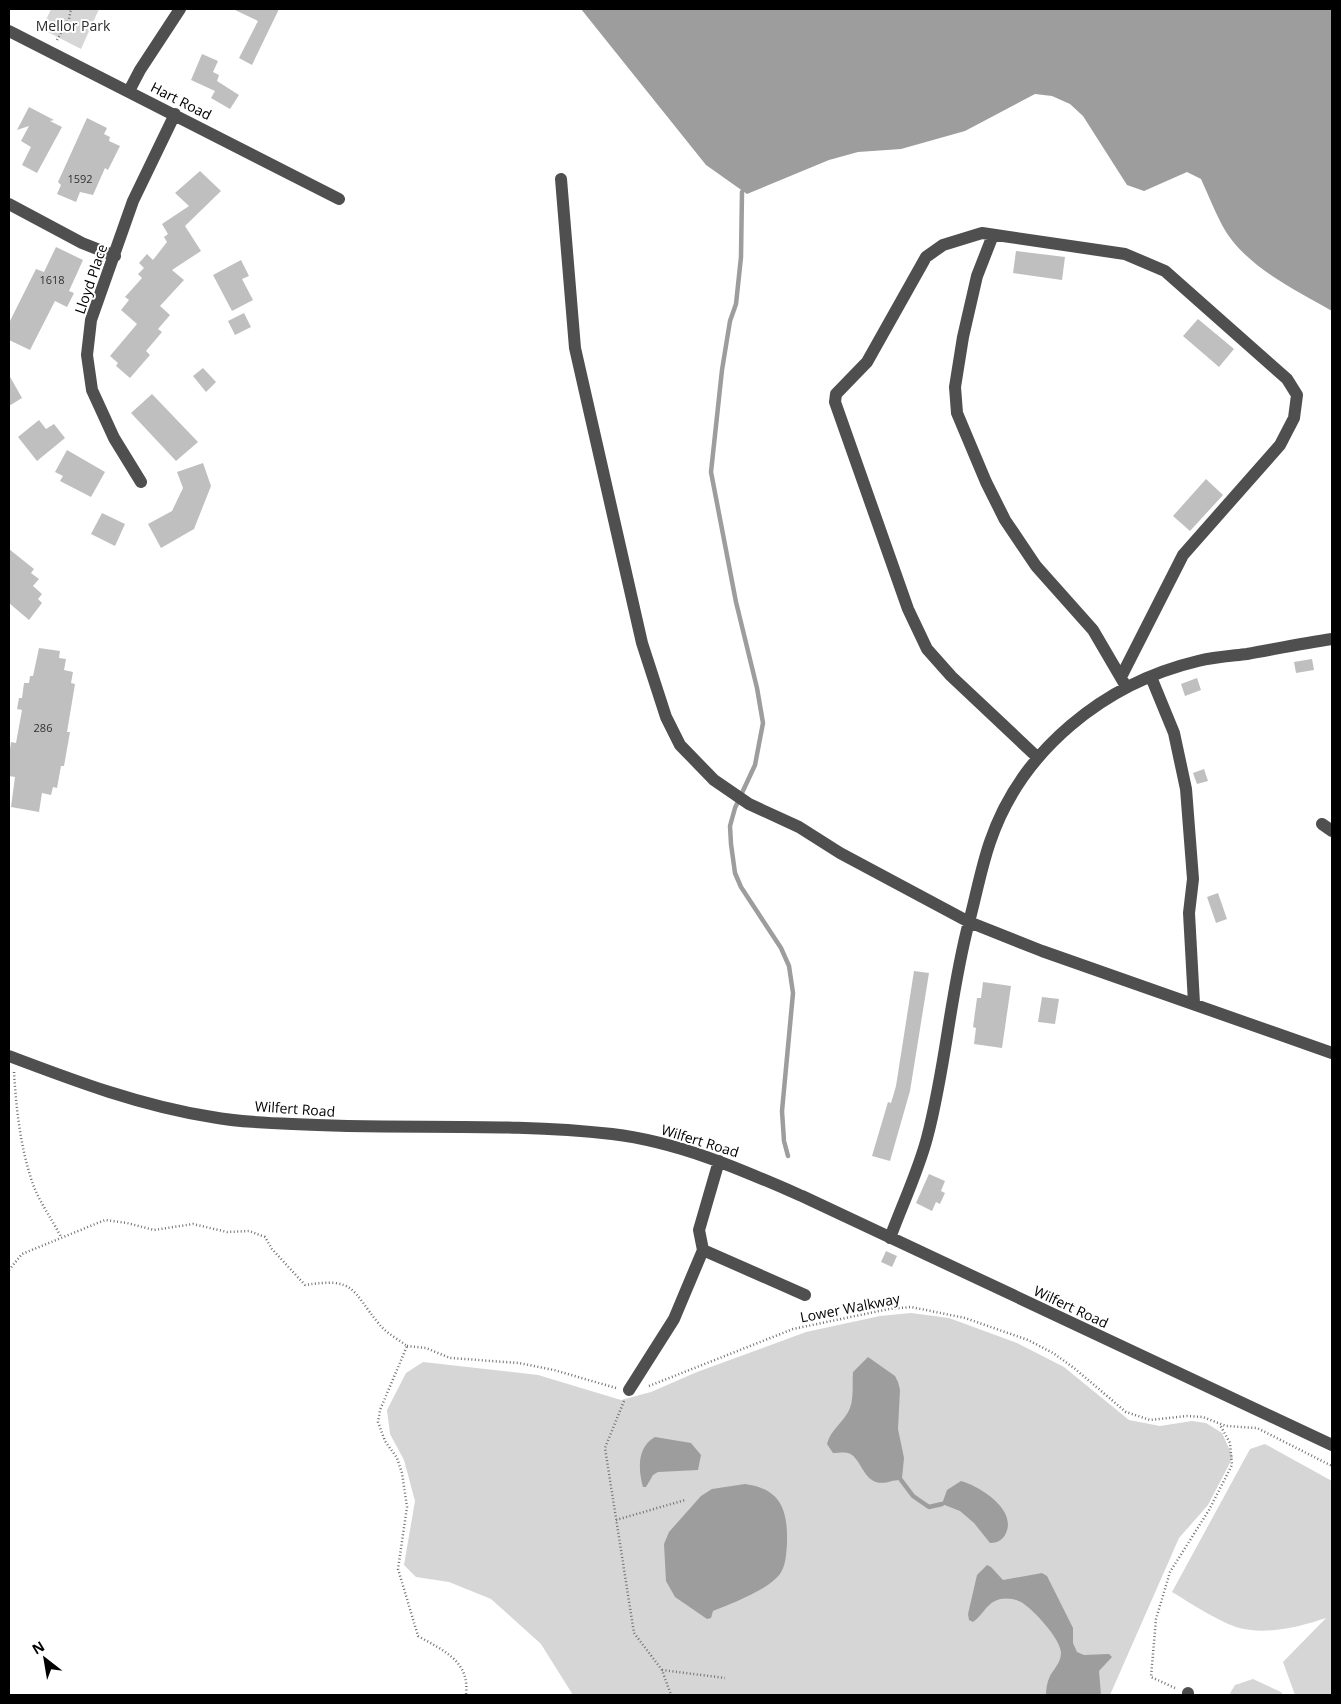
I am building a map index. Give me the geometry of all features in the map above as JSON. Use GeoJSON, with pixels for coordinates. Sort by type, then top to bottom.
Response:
{"type":"FeatureCollection","features":[{"type":"Feature","properties":{"kind":"street"},"geometry":{"type":"LineString","coordinates":[[129,91],[140,70],[180,9]]}},
{"type":"Feature","properties":{"kind":"street","name":"Hart Road"},"geometry":{"type":"LineString","coordinates":[[9,31],[339,198]]}},
{"type":"Feature","properties":{"kind":"street","name":"Lloyd Place"},"geometry":{"type":"LineString","coordinates":[[141,482],[114,438],[92,390],[87,355],[92,320],[132,201],[176,114]]}},
{"type":"Feature","properties":{"kind":"street"},"geometry":{"type":"LineString","coordinates":[[561,179],[575,348],[642,643],[666,717],[680,745],[714,780],[749,804],[799,827],[840,852],[970,922],[1042,951],[1330,1048]]}},
{"type":"Feature","properties":{"kind":"street"},"geometry":{"type":"LineString","coordinates":[[9,204],[82,242],[115,256]]}},
{"type":"Feature","properties":{"kind":"street"},"geometry":{"type":"LineString","coordinates":[[890,1238],[927,1139],[948,1040],[958,963],[990,841],[1010,800],[1037,757],[1067,727],[1124,682],[1183,555],[1280,445],[1294,418],[1297,395],[1287,379],[1165,271],[1152,264],[1125,254],[982,233],[943,245],[926,257],[867,362],[836,394],[835,402],[908,609],[927,648],[950,676],[1037,757]]}},
{"type":"Feature","properties":{"kind":"street"},"geometry":{"type":"LineString","coordinates":[[994,235],[977,276],[963,336],[955,387],[957,412],[986,482],[1006,520],[1036,566],[1093,630],[1124,682]]}},
{"type":"Feature","properties":{"kind":"street"},"geometry":{"type":"LineString","coordinates":[[1124,682],[1151,677],[1199,661],[1332,639]]}},
{"type":"Feature","properties":{"kind":"street"},"geometry":{"type":"LineString","coordinates":[[1151,677],[1174,733],[1186,789],[1193,879],[1189,913],[1194,1003]]}},
{"type":"Feature","properties":{"kind":"street","name":"Wilfert Road"},"geometry":{"type":"LineString","coordinates":[[11,1057],[143,1103],[213,1118],[329,1126],[542,1129],[613,1134],[681,1148],[719,1161],[802,1196],[1332,1445]]}},
{"type":"Feature","properties":{"kind":"street"},"geometry":{"type":"LineString","coordinates":[[629,1390],[674,1319],[703,1250],[699,1230],[719,1161]]}},
{"type":"Feature","properties":{"kind":"street"},"geometry":{"type":"LineString","coordinates":[[703,1250],[805,1295]]}},
{"type":"Feature","properties":{"kind":"path"},"geometry":{"type":"LineString","coordinates":[[50,52],[67,23],[71,9]]}},
{"type":"Feature","properties":{"kind":"path"},"geometry":{"type":"LineString","coordinates":[[11,1057],[22,1138],[30,1175],[40,1201],[61,1238]]}},
{"type":"Feature","properties":{"kind":"path"},"geometry":{"type":"LineString","coordinates":[[9,1270],[22,1254],[105,1220],[128,1222],[154,1230],[193,1224],[227,1232],[249,1230],[265,1238],[272,1249],[305,1285],[324,1282],[344,1284],[354,1289],[381,1326],[406,1346],[380,1410],[378,1422],[385,1441],[397,1458],[402,1473],[407,1507],[398,1569],[418,1636],[456,1661],[466,1673],[466,1695]]}},
{"type":"Feature","properties":{"kind":"path","name":"Lower Walkway"},"geometry":{"type":"LineString","coordinates":[[406,1346],[426,1348],[450,1358],[519,1363],[554,1370],[606,1387],[629,1390],[644,1388],[793,1330],[890,1309],[911,1307],[965,1318],[1028,1340],[1053,1353],[1074,1368],[1126,1412],[1135,1417],[1150,1420],[1195,1416],[1219,1424],[1257,1428],[1332,1466]]}},
{"type":"Feature","properties":{"kind":"path"},"geometry":{"type":"LineString","coordinates":[[629,1390],[605,1448],[634,1633],[662,1670],[671,1695]]}},
{"type":"Feature","properties":{"kind":"path"},"geometry":{"type":"LineString","coordinates":[[1188,1694],[1151,1677],[1156,1619],[1170,1572],[1209,1510],[1232,1465],[1230,1443],[1219,1424]]}},
{"type":"Feature","properties":{"kind":"path"},"geometry":{"type":"LineString","coordinates":[[616,1520],[685,1500]]}},
{"type":"Feature","properties":{"kind":"path"},"geometry":{"type":"LineString","coordinates":[[662,1670],[725,1678]]}},
{"type":"Feature","properties":{"kind":"green space","name":"Mellor Park"},"geometry":{"type":"Polygon","coordinates":[[[51,9],[99,9],[81,49],[42,29],[51,9]]]}},
{"type":"Feature","properties":{"kind":"green space"},"geometry":{"type":"Polygon","coordinates":[[[911,1313],[949,1318],[1017,1343],[1064,1367],[1129,1420],[1160,1426],[1192,1421],[1206,1423],[1222,1433],[1233,1457],[1208,1505],[1179,1538],[1110,1695],[573,1695],[541,1644],[491,1599],[449,1582],[416,1577],[404,1565],[415,1501],[404,1460],[390,1434],[387,1410],[406,1373],[423,1362],[538,1375],[621,1400],[651,1392],[697,1372],[806,1332],[880,1316],[911,1313]]]}},
{"type":"Feature","properties":{"kind":"green space"},"geometry":{"type":"Polygon","coordinates":[[[1265,1444],[1332,1481],[1332,1695],[1295,1695],[1283,1662],[1326,1618],[1282,1629],[1247,1630],[1220,1620],[1172,1592],[1250,1449],[1265,1444]]]}},
{"type":"Feature","properties":{"kind":"green space"},"geometry":{"type":"Polygon","coordinates":[[[1253,1679],[1281,1692],[1283,1695],[1229,1695],[1235,1685],[1253,1679]]]}},
{"type":"Feature","properties":{"kind":"shaded area"},"geometry":{"type":"Polygon","coordinates":[[[581,9],[1332,9],[1332,311],[1286,285],[1243,253],[1231,240],[1222,225],[1201,179],[1187,172],[1144,191],[1127,185],[1083,116],[1070,104],[1052,96],[1035,94],[965,131],[901,149],[858,152],[829,160],[747,194],[706,165],[581,9]]]}},
{"type":"Feature","properties":{"kind":"shaded area"},"geometry":{"type":"Polygon","coordinates":[[[868,1357],[895,1376],[900,1390],[898,1429],[904,1458],[902,1478],[883,1483],[876,1482],[866,1475],[852,1455],[833,1453],[827,1444],[831,1434],[850,1408],[853,1372],[868,1357]]]}},
{"type":"Feature","properties":{"kind":"shaded area"},"geometry":{"type":"Polygon","coordinates":[[[655,1437],[691,1443],[701,1455],[698,1470],[658,1472],[653,1475],[646,1487],[643,1487],[640,1459],[645,1446],[655,1437]]]}},
{"type":"Feature","properties":{"kind":"shaded area"},"geometry":{"type":"Polygon","coordinates":[[[961,1481],[986,1493],[1001,1507],[1006,1515],[1008,1524],[1006,1533],[1000,1541],[990,1543],[974,1523],[960,1511],[942,1504],[947,1490],[961,1481]]]}},
{"type":"Feature","properties":{"kind":"shaded area"},"geometry":{"type":"Polygon","coordinates":[[[745,1484],[767,1491],[780,1503],[784,1511],[787,1532],[785,1563],[782,1571],[774,1580],[749,1595],[713,1611],[711,1618],[707,1619],[675,1597],[666,1581],[664,1544],[669,1532],[701,1496],[712,1489],[745,1484]]]}},
{"type":"Feature","properties":{"kind":"shaded area"},"geometry":{"type":"Polygon","coordinates":[[[987,1565],[1003,1580],[1042,1573],[1047,1576],[1073,1628],[1073,1643],[1077,1652],[1084,1655],[1109,1654],[1112,1657],[1099,1671],[1101,1695],[1046,1695],[1049,1678],[1060,1659],[1060,1647],[1046,1625],[1021,1602],[1008,1598],[998,1600],[989,1605],[973,1622],[969,1620],[968,1614],[977,1575],[987,1565]]]}},
{"type":"Feature","properties":{"kind":"building"},"geometry":{"type":"Polygon","coordinates":[[[233,9],[279,9],[252,65],[239,58],[258,21],[233,9]]]}},
{"type":"Feature","properties":{"kind":"building"},"geometry":{"type":"Polygon","coordinates":[[[202,54],[218,61],[213,72],[219,75],[217,81],[239,95],[230,109],[211,98],[215,91],[191,80],[202,54]]]}},
{"type":"Feature","properties":{"kind":"building"},"geometry":{"type":"Polygon","coordinates":[[[29,107],[54,120],[50,121],[62,127],[37,173],[22,165],[31,147],[21,141],[29,126],[17,130],[29,107]]]}},
{"type":"Feature","properties":{"kind":"building"},"geometry":{"type":"Polygon","coordinates":[[[87,118],[107,128],[104,134],[110,137],[109,141],[120,146],[108,170],[105,168],[93,195],[80,192],[76,202],[57,194],[61,185],[58,182],[87,118]]]}},
{"type":"Feature","properties":{"kind":"building"},"geometry":{"type":"Polygon","coordinates":[[[200,171],[221,191],[185,226],[201,251],[172,270],[184,280],[160,306],[170,315],[158,329],[162,332],[146,351],[150,355],[130,378],[116,366],[118,363],[110,356],[137,324],[121,310],[129,300],[125,297],[142,278],[138,274],[144,268],[139,263],[147,254],[153,260],[167,242],[164,237],[168,234],[162,224],[189,206],[175,193],[200,171]]]}},
{"type":"Feature","properties":{"kind":"building"},"geometry":{"type":"Polygon","coordinates":[[[56,247],[83,260],[69,291],[74,293],[67,307],[55,301],[30,350],[9,340],[9,323],[36,269],[44,272],[56,247]]]}},
{"type":"Feature","properties":{"kind":"building"},"geometry":{"type":"Polygon","coordinates":[[[1016,251],[1065,257],[1062,280],[1013,273],[1016,251]]]}},
{"type":"Feature","properties":{"kind":"building"},"geometry":{"type":"Polygon","coordinates":[[[241,260],[249,276],[242,279],[253,300],[232,311],[213,275],[241,260]]]}},
{"type":"Feature","properties":{"kind":"building"},"geometry":{"type":"Polygon","coordinates":[[[244,313],[251,327],[235,335],[228,321],[244,313]]]}},
{"type":"Feature","properties":{"kind":"building"},"geometry":{"type":"Polygon","coordinates":[[[1198,319],[1234,349],[1219,367],[1183,336],[1198,319]]]}},
{"type":"Feature","properties":{"kind":"building"},"geometry":{"type":"Polygon","coordinates":[[[203,368],[216,382],[206,392],[193,376],[203,368]]]}},
{"type":"Feature","properties":{"kind":"building"},"geometry":{"type":"Polygon","coordinates":[[[9,375],[22,398],[9,406],[9,375]]]}},
{"type":"Feature","properties":{"kind":"building"},"geometry":{"type":"Polygon","coordinates":[[[152,394],[198,442],[176,461],[131,413],[152,394]]]}},
{"type":"Feature","properties":{"kind":"building"},"geometry":{"type":"Polygon","coordinates":[[[39,420],[46,429],[54,424],[65,438],[37,461],[18,437],[39,420]]]}},
{"type":"Feature","properties":{"kind":"building"},"geometry":{"type":"Polygon","coordinates":[[[67,450],[105,472],[91,497],[60,481],[63,476],[55,472],[67,450]]]}},
{"type":"Feature","properties":{"kind":"building"},"geometry":{"type":"Polygon","coordinates":[[[203,463],[211,486],[194,529],[161,548],[148,524],[172,511],[183,488],[177,472],[203,463]]]}},
{"type":"Feature","properties":{"kind":"building"},"geometry":{"type":"Polygon","coordinates":[[[1206,479],[1223,495],[1190,531],[1173,516],[1206,479]]]}},
{"type":"Feature","properties":{"kind":"building"},"geometry":{"type":"Polygon","coordinates":[[[102,513],[125,524],[115,546],[91,534],[102,513]]]}},
{"type":"Feature","properties":{"kind":"building"},"geometry":{"type":"Polygon","coordinates":[[[9,549],[34,569],[31,573],[39,579],[33,586],[42,594],[38,599],[42,603],[29,620],[9,603],[9,549]]]}},
{"type":"Feature","properties":{"kind":"building"},"geometry":{"type":"Polygon","coordinates":[[[39,648],[60,651],[59,658],[66,659],[64,670],[73,672],[71,683],[75,684],[67,732],[70,732],[64,766],[61,766],[57,788],[53,787],[51,795],[42,793],[39,812],[11,807],[15,777],[9,776],[9,757],[11,742],[16,743],[22,710],[17,709],[19,698],[22,698],[24,683],[29,683],[30,676],[33,676],[39,648]]]}},
{"type":"Feature","properties":{"kind":"building"},"geometry":{"type":"Polygon","coordinates":[[[1312,659],[1314,670],[1296,673],[1294,662],[1312,659]]]}},
{"type":"Feature","properties":{"kind":"building"},"geometry":{"type":"Polygon","coordinates":[[[1197,678],[1201,690],[1185,696],[1181,684],[1197,678]]]}},
{"type":"Feature","properties":{"kind":"building"},"geometry":{"type":"Polygon","coordinates":[[[1204,769],[1208,781],[1197,784],[1193,773],[1204,769]]]}},
{"type":"Feature","properties":{"kind":"building"},"geometry":{"type":"Polygon","coordinates":[[[1218,893],[1227,919],[1216,923],[1207,897],[1218,893]]]}},
{"type":"Feature","properties":{"kind":"building"},"geometry":{"type":"Polygon","coordinates":[[[914,971],[929,973],[910,1091],[890,1161],[872,1156],[888,1102],[891,1103],[896,1086],[914,971]]]}},
{"type":"Feature","properties":{"kind":"building"},"geometry":{"type":"Polygon","coordinates":[[[983,982],[1011,986],[1002,1048],[974,1044],[976,1028],[973,1027],[977,998],[981,998],[983,982]]]}},
{"type":"Feature","properties":{"kind":"building"},"geometry":{"type":"Polygon","coordinates":[[[1042,997],[1059,999],[1055,1024],[1038,1022],[1042,997]]]}},
{"type":"Feature","properties":{"kind":"building"},"geometry":{"type":"Polygon","coordinates":[[[929,1174],[945,1181],[941,1191],[945,1193],[940,1204],[936,1202],[932,1211],[916,1203],[929,1174]]]}},
{"type":"Feature","properties":{"kind":"building"},"geometry":{"type":"Polygon","coordinates":[[[886,1251],[897,1256],[892,1267],[881,1262],[886,1251]]]}},
{"type":"Feature","properties":{"kind":"waterway"},"geometry":{"type":"LineString","coordinates":[[742,192],[741,257],[736,304],[730,321],[722,370],[711,472],[736,602],[757,688],[763,723],[755,765],[735,808],[730,826],[731,844],[735,873],[741,887],[781,948],[789,966],[793,993],[782,1111],[784,1141],[788,1156]]}},
{"type":"Feature","properties":{"kind":"waterway"},"geometry":{"type":"LineString","coordinates":[[901,1480],[913,1496],[929,1507],[942,1504]]}}]}
